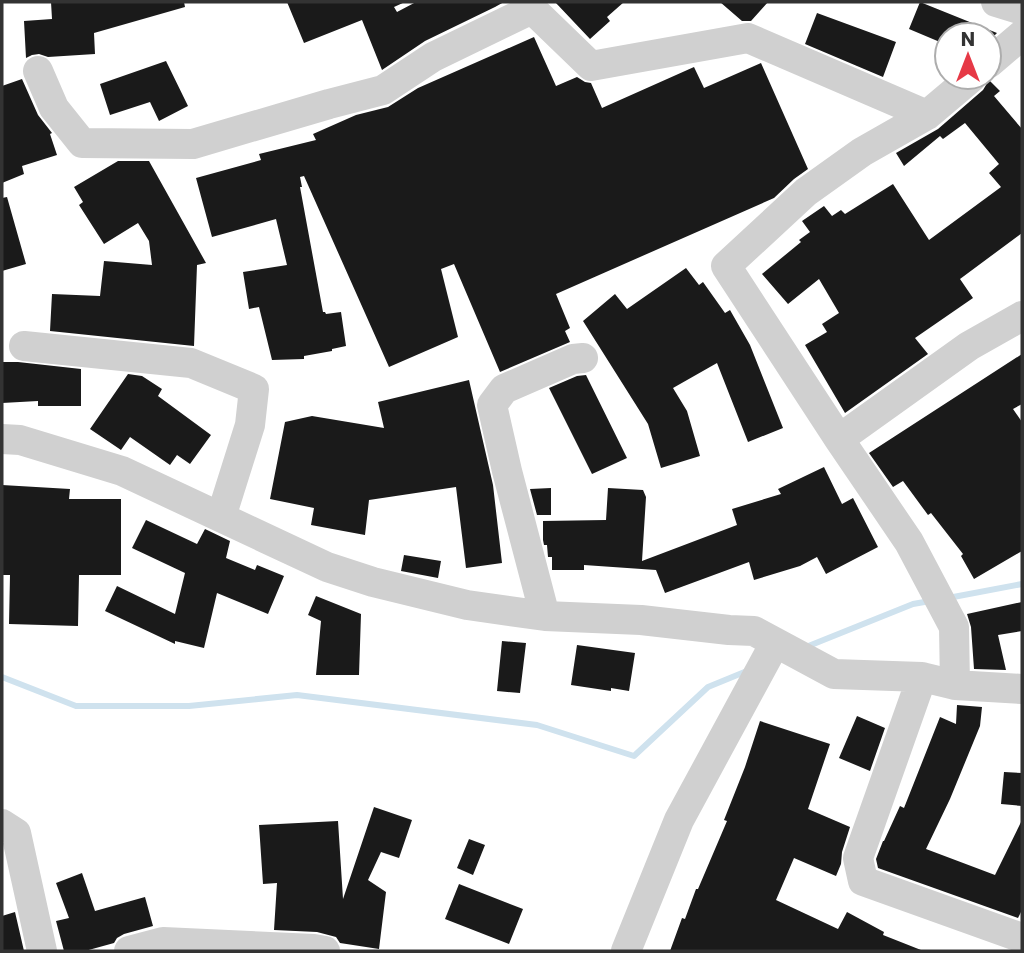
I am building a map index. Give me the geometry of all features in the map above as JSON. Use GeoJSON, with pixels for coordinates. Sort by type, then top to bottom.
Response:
{"type":"FeatureCollection","features":[{"type":"Feature","properties":{"kind":"street"},"geometry":{"type":"LineString","coordinates":[[996,2],[1022,10]]}},
{"type":"Feature","properties":{"kind":"street"},"geometry":{"type":"LineString","coordinates":[[38,71],[54,108],[82,143],[193,144],[383,90],[433,57],[530,5],[591,66],[748,38],[927,115]]}},
{"type":"Feature","properties":{"kind":"street"},"geometry":{"type":"LineString","coordinates":[[1003,51],[1022,35]]}},
{"type":"Feature","properties":{"kind":"street"},"geometry":{"type":"LineString","coordinates":[[955,91],[927,115],[862,152],[806,192],[726,266],[909,542],[954,627],[955,685]]}},
{"type":"Feature","properties":{"kind":"street"},"geometry":{"type":"LineString","coordinates":[[839,439],[968,346],[1022,316]]}},
{"type":"Feature","properties":{"kind":"street"},"geometry":{"type":"LineString","coordinates":[[24,346],[191,363],[254,390],[250,425],[221,517]]}},
{"type":"Feature","properties":{"kind":"street"},"geometry":{"type":"LineString","coordinates":[[545,616],[492,405],[504,389],[573,359],[583,358]]}},
{"type":"Feature","properties":{"kind":"street"},"geometry":{"type":"LineString","coordinates":[[2,439],[20,440],[122,471],[327,567],[373,582],[467,605],[545,616],[641,620],[754,631],[835,674],[922,677],[955,685],[1022,689]]}},
{"type":"Feature","properties":{"kind":"street"},"geometry":{"type":"LineString","coordinates":[[626,951],[679,820],[775,643]]}},
{"type":"Feature","properties":{"kind":"street"},"geometry":{"type":"LineString","coordinates":[[922,677],[858,858],[863,881],[1022,938]]}},
{"type":"Feature","properties":{"kind":"street"},"geometry":{"type":"LineString","coordinates":[[2,824],[16,833],[42,951]]}},
{"type":"Feature","properties":{"kind":"street"},"geometry":{"type":"LineString","coordinates":[[129,951],[163,942],[325,951]]}},
{"type":"Feature","properties":{"kind":"building"},"geometry":{"type":"Polygon","coordinates":[[[51,2],[184,2],[185,7],[94,33],[95,54],[48,57],[39,54],[26,58],[24,21],[52,19],[51,2]]]}},
{"type":"Feature","properties":{"kind":"building"},"geometry":{"type":"Polygon","coordinates":[[[287,2],[405,2],[394,7],[397,12],[416,2],[504,2],[425,41],[382,70],[362,20],[304,43],[287,2]]]}},
{"type":"Feature","properties":{"kind":"building"},"geometry":{"type":"Polygon","coordinates":[[[555,2],[624,2],[607,17],[610,21],[590,39],[555,2]]]}},
{"type":"Feature","properties":{"kind":"building"},"geometry":{"type":"Polygon","coordinates":[[[720,2],[768,2],[751,21],[742,21],[720,2]]]}},
{"type":"Feature","properties":{"kind":"building"},"geometry":{"type":"Polygon","coordinates":[[[920,2],[967,21],[933,21],[933,39],[909,29],[920,2]]]}},
{"type":"Feature","properties":{"kind":"building"},"geometry":{"type":"Polygon","coordinates":[[[817,13],[896,42],[883,77],[805,44],[817,13]]]}},
{"type":"Feature","properties":{"kind":"building"},"geometry":{"type":"Polygon","coordinates":[[[534,37],[556,86],[577,77],[591,83],[602,108],[694,67],[704,88],[761,63],[808,169],[774,198],[556,294],[570,328],[565,331],[570,342],[500,372],[454,264],[441,269],[458,337],[389,367],[304,176],[300,177],[323,312],[341,312],[346,346],[304,356],[304,359],[272,360],[259,307],[249,309],[243,272],[287,265],[276,219],[212,237],[196,178],[261,160],[259,154],[316,140],[313,134],[356,115],[388,107],[418,88],[534,37]]]}},
{"type":"Feature","properties":{"kind":"building"},"geometry":{"type":"Polygon","coordinates":[[[166,61],[188,106],[159,121],[150,102],[110,115],[100,84],[166,61]]]}},
{"type":"Feature","properties":{"kind":"building"},"geometry":{"type":"Polygon","coordinates":[[[22,79],[38,115],[52,133],[50,134],[57,155],[22,166],[24,174],[2,183],[2,86],[22,79]]]}},
{"type":"Feature","properties":{"kind":"building"},"geometry":{"type":"Polygon","coordinates":[[[982,91],[1000,91],[994,96],[1022,129],[1022,233],[960,279],[973,298],[915,338],[928,354],[845,413],[805,345],[827,332],[822,324],[839,313],[819,279],[788,304],[762,274],[801,242],[799,240],[810,232],[802,221],[824,206],[832,216],[841,210],[845,214],[893,184],[929,240],[1001,187],[989,173],[999,164],[965,123],[943,139],[940,136],[904,166],[896,153],[938,129],[982,91]]]}},
{"type":"Feature","properties":{"kind":"building"},"geometry":{"type":"Polygon","coordinates":[[[118,161],[149,161],[206,263],[197,265],[194,346],[50,331],[52,294],[100,296],[104,261],[152,265],[149,241],[138,223],[104,244],[79,205],[83,202],[74,187],[118,161]]]}},
{"type":"Feature","properties":{"kind":"building"},"geometry":{"type":"Polygon","coordinates":[[[7,197],[26,264],[2,271],[2,198],[7,197]]]}},
{"type":"Feature","properties":{"kind":"building"},"geometry":{"type":"Polygon","coordinates":[[[686,268],[699,285],[703,282],[725,313],[730,310],[750,345],[783,428],[748,442],[717,363],[673,388],[687,411],[700,456],[661,468],[648,424],[583,321],[615,294],[627,309],[686,268]]]}},
{"type":"Feature","properties":{"kind":"building"},"geometry":{"type":"Polygon","coordinates":[[[1022,354],[1022,404],[1013,409],[1022,422],[1022,551],[974,579],[961,556],[963,554],[931,513],[928,515],[903,481],[893,487],[869,453],[1022,354]]]}},
{"type":"Feature","properties":{"kind":"building"},"geometry":{"type":"Polygon","coordinates":[[[2,362],[81,369],[81,406],[38,406],[38,401],[2,403],[2,362]]]}},
{"type":"Feature","properties":{"kind":"building"},"geometry":{"type":"Polygon","coordinates":[[[128,374],[142,376],[162,389],[158,396],[211,435],[190,464],[177,455],[170,465],[130,437],[121,450],[90,429],[128,374]]]}},
{"type":"Feature","properties":{"kind":"building"},"geometry":{"type":"Polygon","coordinates":[[[586,375],[627,458],[592,474],[549,388],[586,375]]]}},
{"type":"Feature","properties":{"kind":"building"},"geometry":{"type":"Polygon","coordinates":[[[469,380],[493,485],[502,563],[466,568],[456,487],[369,500],[365,535],[311,525],[314,508],[270,499],[285,422],[312,416],[384,428],[378,402],[469,380]]]}},
{"type":"Feature","properties":{"kind":"building"},"geometry":{"type":"Polygon","coordinates":[[[824,467],[842,504],[853,498],[878,547],[826,574],[817,557],[800,566],[754,580],[749,562],[665,593],[656,570],[584,565],[584,570],[552,570],[552,557],[548,557],[547,545],[544,545],[543,540],[543,521],[606,520],[608,488],[643,490],[646,497],[642,561],[737,525],[732,509],[781,494],[778,489],[824,467]]]}},
{"type":"Feature","properties":{"kind":"building"},"geometry":{"type":"Polygon","coordinates":[[[2,485],[70,489],[69,499],[121,499],[121,575],[79,575],[78,626],[9,624],[10,575],[2,575],[2,485]]]}},
{"type":"Feature","properties":{"kind":"building"},"geometry":{"type":"Polygon","coordinates":[[[551,488],[551,515],[537,515],[530,489],[551,488]]]}},
{"type":"Feature","properties":{"kind":"building"},"geometry":{"type":"Polygon","coordinates":[[[146,520],[197,544],[205,529],[230,541],[226,558],[255,570],[257,565],[284,576],[268,614],[217,593],[204,648],[175,641],[175,644],[105,611],[117,586],[175,614],[185,573],[132,548],[146,520]]]}},
{"type":"Feature","properties":{"kind":"building"},"geometry":{"type":"Polygon","coordinates":[[[404,555],[441,561],[438,578],[401,571],[404,555]]]}},
{"type":"Feature","properties":{"kind":"building"},"geometry":{"type":"Polygon","coordinates":[[[316,596],[361,614],[359,675],[316,675],[321,621],[308,615],[316,596]]]}},
{"type":"Feature","properties":{"kind":"building"},"geometry":{"type":"Polygon","coordinates":[[[1022,602],[1022,631],[998,635],[1006,670],[974,669],[971,627],[967,614],[1022,602]]]}},
{"type":"Feature","properties":{"kind":"building"},"geometry":{"type":"Polygon","coordinates":[[[502,641],[526,643],[520,693],[497,691],[502,641]]]}},
{"type":"Feature","properties":{"kind":"building"},"geometry":{"type":"Polygon","coordinates":[[[577,645],[635,653],[629,691],[571,685],[577,645]]]}},
{"type":"Feature","properties":{"kind":"building"},"geometry":{"type":"Polygon","coordinates":[[[957,705],[982,707],[980,726],[926,849],[995,875],[1022,820],[1022,910],[1018,918],[878,868],[876,859],[883,841],[900,806],[904,808],[940,717],[956,724],[957,705]]]}},
{"type":"Feature","properties":{"kind":"building"},"geometry":{"type":"Polygon","coordinates":[[[857,716],[885,728],[870,771],[839,758],[857,716]]]}},
{"type":"Feature","properties":{"kind":"building"},"geometry":{"type":"Polygon","coordinates":[[[760,721],[830,744],[808,809],[850,827],[836,876],[794,858],[776,900],[838,929],[847,912],[884,932],[883,935],[921,951],[670,951],[682,918],[685,919],[727,821],[724,820],[760,721]]]}},
{"type":"Feature","properties":{"kind":"building"},"geometry":{"type":"Polygon","coordinates":[[[1004,772],[1022,773],[1022,806],[1001,804],[1004,772]]]}},
{"type":"Feature","properties":{"kind":"building"},"geometry":{"type":"Polygon","coordinates":[[[374,807],[412,820],[399,858],[381,852],[368,880],[386,892],[379,949],[340,943],[336,937],[317,932],[274,930],[277,883],[263,884],[259,825],[338,821],[343,899],[374,807]]]}},
{"type":"Feature","properties":{"kind":"building"},"geometry":{"type":"Polygon","coordinates":[[[469,839],[485,845],[473,875],[457,868],[469,839]]]}},
{"type":"Feature","properties":{"kind":"building"},"geometry":{"type":"Polygon","coordinates":[[[82,873],[95,911],[145,897],[153,926],[124,934],[114,943],[85,951],[64,951],[56,921],[69,918],[56,883],[82,873]]]}},
{"type":"Feature","properties":{"kind":"building"},"geometry":{"type":"Polygon","coordinates":[[[459,884],[523,909],[509,944],[445,919],[459,884]]]}},
{"type":"Feature","properties":{"kind":"building"},"geometry":{"type":"Polygon","coordinates":[[[15,912],[24,951],[2,951],[2,916],[15,912]]]}},
{"type":"Feature","properties":{"kind":"waterway"},"geometry":{"type":"LineString","coordinates":[[948,598],[1022,584]]}},
{"type":"Feature","properties":{"kind":"waterway"},"geometry":{"type":"LineString","coordinates":[[806,647],[913,604],[930,601]]}},
{"type":"Feature","properties":{"kind":"waterway"},"geometry":{"type":"LineString","coordinates":[[2,677],[76,706],[189,706],[297,695],[537,725],[634,756],[708,687],[747,671]]}}]}
